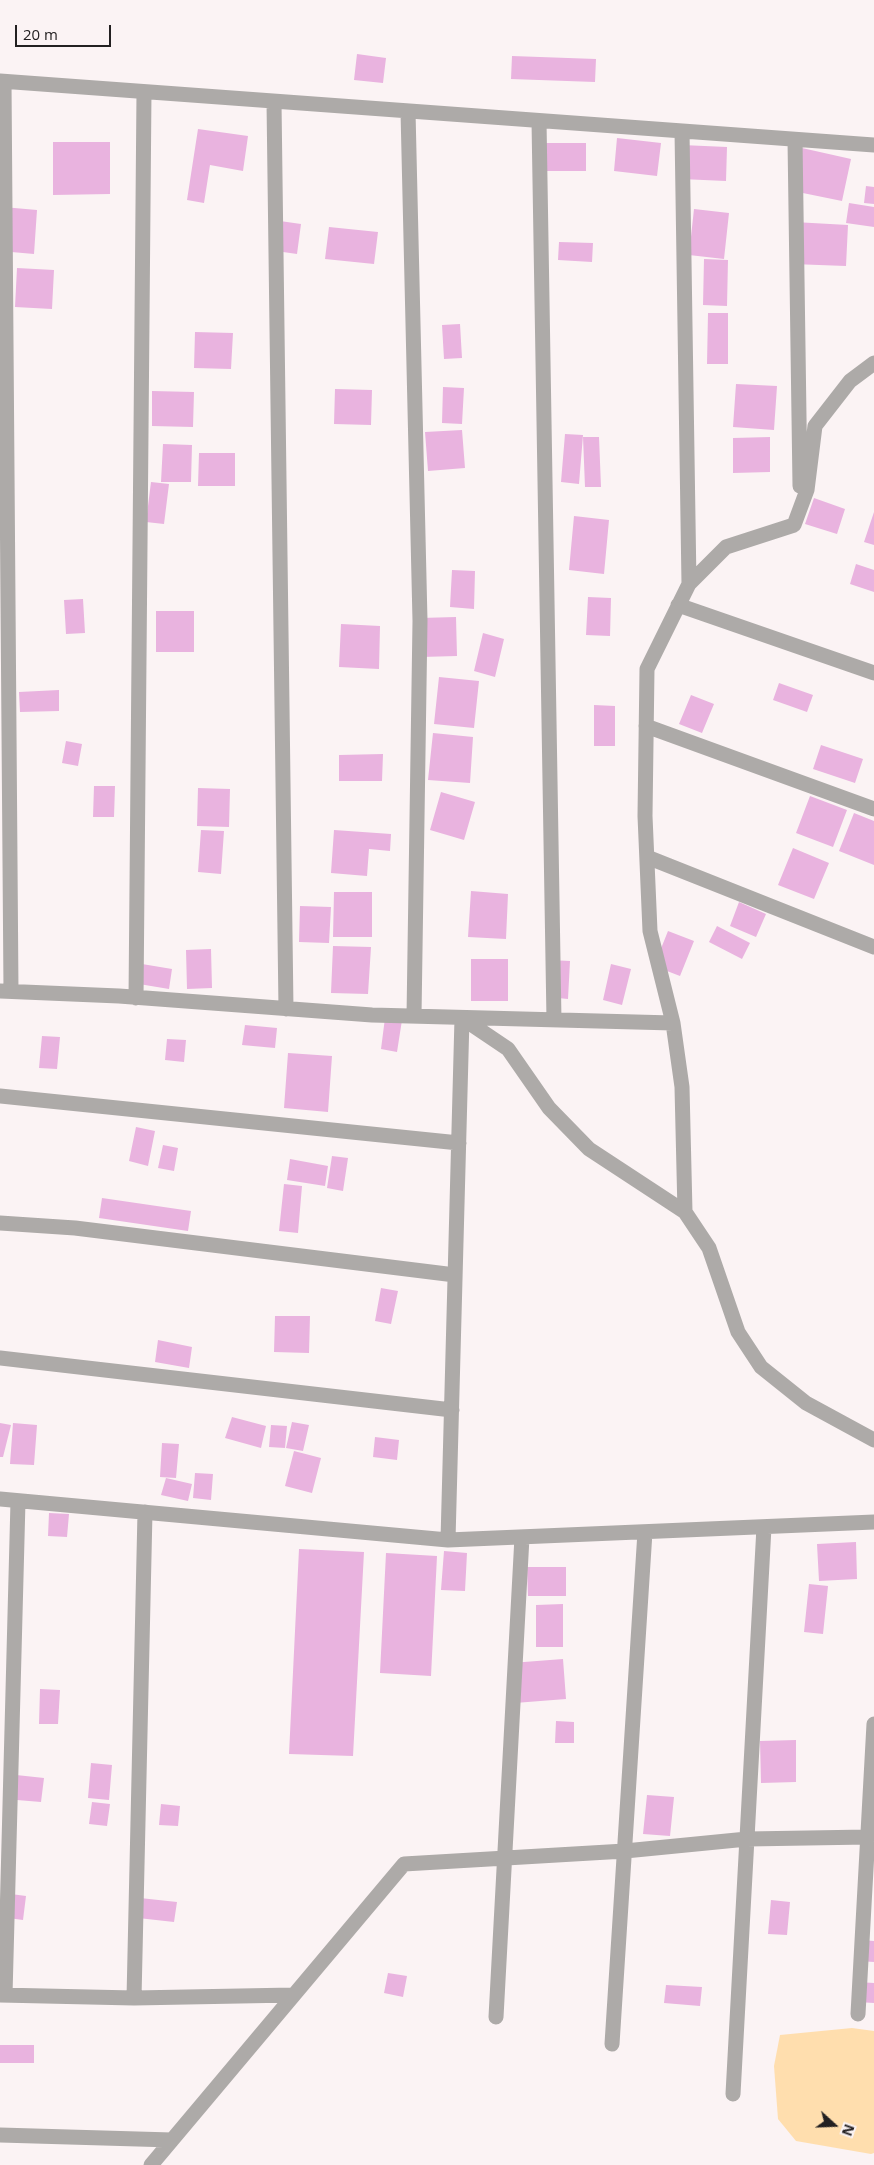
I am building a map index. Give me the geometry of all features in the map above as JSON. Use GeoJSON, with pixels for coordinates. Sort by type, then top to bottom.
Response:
{"type":"FeatureCollection","features":[{"type":"Feature","properties":{"kind":"street"},"geometry":{"type":"LineString","coordinates":[[672,1023],[414,1016],[5,991],[2,81],[874,145]]}},
{"type":"Feature","properties":{"kind":"street"},"geometry":{"type":"LineString","coordinates":[[136,998],[144,92]]}},
{"type":"Feature","properties":{"kind":"street"},"geometry":{"type":"LineString","coordinates":[[274,102],[286,1009]]}},
{"type":"Feature","properties":{"kind":"street"},"geometry":{"type":"LineString","coordinates":[[408,111],[420,620],[414,1016]]}},
{"type":"Feature","properties":{"kind":"street"},"geometry":{"type":"LineString","coordinates":[[539,121],[554,1020]]}},
{"type":"Feature","properties":{"kind":"street"},"geometry":{"type":"LineString","coordinates":[[682,131],[689,584]]}},
{"type":"Feature","properties":{"kind":"street"},"geometry":{"type":"LineString","coordinates":[[795,140],[800,509]]}},
{"type":"Feature","properties":{"kind":"street"},"geometry":{"type":"LineString","coordinates":[[684,1212],[682,1087],[672,1023],[650,931],[647,857],[647,670],[689,584],[726,547],[794,525],[808,490],[816,426],[850,381],[874,363]]}},
{"type":"Feature","properties":{"kind":"street"},"geometry":{"type":"LineString","coordinates":[[678,606],[874,672]]}},
{"type":"Feature","properties":{"kind":"street"},"geometry":{"type":"LineString","coordinates":[[646,726],[874,810]]}},
{"type":"Feature","properties":{"kind":"street"},"geometry":{"type":"LineString","coordinates":[[647,857],[874,947]]}},
{"type":"Feature","properties":{"kind":"street"},"geometry":{"type":"LineString","coordinates":[[448,1540],[462,1018]]}},
{"type":"Feature","properties":{"kind":"street"},"geometry":{"type":"LineString","coordinates":[[462,1018],[508,1049],[549,1108],[589,1149],[684,1212],[709,1248],[738,1332],[761,1367],[806,1403],[874,1440]]}},
{"type":"Feature","properties":{"kind":"street"},"geometry":{"type":"LineString","coordinates":[[0,1096],[458,1143]]}},
{"type":"Feature","properties":{"kind":"street"},"geometry":{"type":"LineString","coordinates":[[0,1224],[75,1228],[456,1275]]}},
{"type":"Feature","properties":{"kind":"street"},"geometry":{"type":"LineString","coordinates":[[0,1358],[452,1410]]}},
{"type":"Feature","properties":{"kind":"street"},"geometry":{"type":"LineString","coordinates":[[0,1499],[448,1540],[874,1522]]}},
{"type":"Feature","properties":{"kind":"street"},"geometry":{"type":"LineString","coordinates":[[18,1501],[3,1995],[134,1998],[293,1995]]}},
{"type":"Feature","properties":{"kind":"street"},"geometry":{"type":"LineString","coordinates":[[134,1998],[145,1512]]}},
{"type":"Feature","properties":{"kind":"street"},"geometry":{"type":"LineString","coordinates":[[733,2094],[764,1527]]}},
{"type":"Feature","properties":{"kind":"street"},"geometry":{"type":"LineString","coordinates":[[612,2044],[645,1532]]}},
{"type":"Feature","properties":{"kind":"street"},"geometry":{"type":"LineString","coordinates":[[496,2017],[522,1537]]}},
{"type":"Feature","properties":{"kind":"street"},"geometry":{"type":"LineString","coordinates":[[858,2014],[874,1724]]}},
{"type":"Feature","properties":{"kind":"street"},"geometry":{"type":"LineString","coordinates":[[151,2165],[404,1864],[625,1851],[747,1839],[868,1837]]}},
{"type":"Feature","properties":{"kind":"street"},"geometry":{"type":"LineString","coordinates":[[0,2135],[172,2140]]}},
{"type":"Feature","properties":{"kind":"shaded area"},"geometry":{"type":"Polygon","coordinates":[[[852,2028],[874,2031],[874,2153],[871,2154],[796,2141],[778,2119],[774,2066],[780,2035],[852,2028]]]}},
{"type":"Feature","properties":{"kind":"building"},"geometry":{"type":"Polygon","coordinates":[[[357,54],[386,58],[383,83],[354,80],[357,54]]]}},
{"type":"Feature","properties":{"kind":"building"},"geometry":{"type":"Polygon","coordinates":[[[512,56],[596,59],[595,82],[511,79],[512,56]]]}},
{"type":"Feature","properties":{"kind":"building"},"geometry":{"type":"Polygon","coordinates":[[[198,129],[248,136],[243,171],[210,165],[204,203],[187,200],[198,129]]]}},
{"type":"Feature","properties":{"kind":"building"},"geometry":{"type":"Polygon","coordinates":[[[617,138],[661,143],[657,176],[614,171],[617,138]]]}},
{"type":"Feature","properties":{"kind":"building"},"geometry":{"type":"Polygon","coordinates":[[[53,142],[110,142],[110,194],[53,195],[53,142]]]}},
{"type":"Feature","properties":{"kind":"building"},"geometry":{"type":"Polygon","coordinates":[[[541,143],[586,143],[586,171],[541,171],[541,143]]]}},
{"type":"Feature","properties":{"kind":"building"},"geometry":{"type":"Polygon","coordinates":[[[682,145],[727,147],[726,181],[681,179],[682,145]]]}},
{"type":"Feature","properties":{"kind":"building"},"geometry":{"type":"Polygon","coordinates":[[[802,148],[851,159],[842,201],[793,191],[802,148]]]}},
{"type":"Feature","properties":{"kind":"building"},"geometry":{"type":"Polygon","coordinates":[[[866,186],[874,187],[874,204],[864,203],[866,186]]]}},
{"type":"Feature","properties":{"kind":"building"},"geometry":{"type":"Polygon","coordinates":[[[849,203],[874,207],[874,227],[846,223],[849,203]]]}},
{"type":"Feature","properties":{"kind":"building"},"geometry":{"type":"Polygon","coordinates":[[[3,207],[37,210],[34,254],[0,251],[3,207]]]}},
{"type":"Feature","properties":{"kind":"building"},"geometry":{"type":"Polygon","coordinates":[[[694,209],[729,213],[724,259],[689,255],[694,209]]]}},
{"type":"Feature","properties":{"kind":"building"},"geometry":{"type":"Polygon","coordinates":[[[273,220],[301,224],[297,254],[269,250],[273,220]]]}},
{"type":"Feature","properties":{"kind":"building"},"geometry":{"type":"Polygon","coordinates":[[[794,222],[848,225],[846,266],[792,264],[794,222]]]}},
{"type":"Feature","properties":{"kind":"building"},"geometry":{"type":"Polygon","coordinates":[[[329,227],[378,232],[374,264],[325,259],[329,227]]]}},
{"type":"Feature","properties":{"kind":"building"},"geometry":{"type":"Polygon","coordinates":[[[559,242],[593,243],[592,262],[558,260],[559,242]]]}},
{"type":"Feature","properties":{"kind":"building"},"geometry":{"type":"Polygon","coordinates":[[[704,259],[728,260],[727,306],[703,305],[704,259]]]}},
{"type":"Feature","properties":{"kind":"building"},"geometry":{"type":"Polygon","coordinates":[[[17,268],[54,270],[52,309],[15,307],[17,268]]]}},
{"type":"Feature","properties":{"kind":"building"},"geometry":{"type":"Polygon","coordinates":[[[708,313],[728,313],[728,364],[707,364],[708,313]]]}},
{"type":"Feature","properties":{"kind":"building"},"geometry":{"type":"Polygon","coordinates":[[[460,324],[462,358],[444,359],[442,325],[460,324]]]}},
{"type":"Feature","properties":{"kind":"building"},"geometry":{"type":"Polygon","coordinates":[[[195,332],[233,333],[231,369],[194,368],[195,332]]]}},
{"type":"Feature","properties":{"kind":"building"},"geometry":{"type":"Polygon","coordinates":[[[736,384],[777,386],[774,430],[733,427],[736,384]]]}},
{"type":"Feature","properties":{"kind":"building"},"geometry":{"type":"Polygon","coordinates":[[[443,387],[464,388],[462,424],[442,423],[443,387]]]}},
{"type":"Feature","properties":{"kind":"building"},"geometry":{"type":"Polygon","coordinates":[[[335,389],[372,390],[371,425],[334,424],[335,389]]]}},
{"type":"Feature","properties":{"kind":"building"},"geometry":{"type":"Polygon","coordinates":[[[152,391],[194,392],[193,427],[152,426],[152,391]]]}},
{"type":"Feature","properties":{"kind":"building"},"geometry":{"type":"Polygon","coordinates":[[[462,430],[465,468],[428,471],[425,432],[462,430]]]}},
{"type":"Feature","properties":{"kind":"building"},"geometry":{"type":"Polygon","coordinates":[[[565,434],[583,435],[579,484],[561,482],[565,434]]]}},
{"type":"Feature","properties":{"kind":"building"},"geometry":{"type":"Polygon","coordinates":[[[583,437],[599,437],[601,487],[585,487],[583,437]]]}},
{"type":"Feature","properties":{"kind":"building"},"geometry":{"type":"Polygon","coordinates":[[[770,437],[770,472],[733,473],[733,438],[770,437]]]}},
{"type":"Feature","properties":{"kind":"building"},"geometry":{"type":"Polygon","coordinates":[[[163,444],[192,445],[191,482],[161,482],[163,444]]]}},
{"type":"Feature","properties":{"kind":"building"},"geometry":{"type":"Polygon","coordinates":[[[199,453],[235,453],[235,486],[198,486],[199,453]]]}},
{"type":"Feature","properties":{"kind":"building"},"geometry":{"type":"Polygon","coordinates":[[[151,482],[169,484],[164,524],[146,522],[151,482]]]}},
{"type":"Feature","properties":{"kind":"building"},"geometry":{"type":"Polygon","coordinates":[[[814,498],[845,509],[837,534],[805,524],[814,498]]]}},
{"type":"Feature","properties":{"kind":"building"},"geometry":{"type":"Polygon","coordinates":[[[874,512],[874,545],[864,542],[874,512]]]}},
{"type":"Feature","properties":{"kind":"building"},"geometry":{"type":"Polygon","coordinates":[[[574,516],[609,520],[604,574],[569,570],[574,516]]]}},
{"type":"Feature","properties":{"kind":"building"},"geometry":{"type":"Polygon","coordinates":[[[856,564],[874,570],[874,592],[850,584],[856,564]]]}},
{"type":"Feature","properties":{"kind":"building"},"geometry":{"type":"Polygon","coordinates":[[[452,570],[475,571],[474,609],[450,607],[452,570]]]}},
{"type":"Feature","properties":{"kind":"building"},"geometry":{"type":"Polygon","coordinates":[[[588,597],[611,598],[610,636],[586,635],[588,597]]]}},
{"type":"Feature","properties":{"kind":"building"},"geometry":{"type":"Polygon","coordinates":[[[83,599],[85,633],[66,634],[64,600],[83,599]]]}},
{"type":"Feature","properties":{"kind":"building"},"geometry":{"type":"Polygon","coordinates":[[[156,611],[194,611],[194,652],[156,652],[156,611]]]}},
{"type":"Feature","properties":{"kind":"building"},"geometry":{"type":"Polygon","coordinates":[[[456,617],[457,656],[421,657],[420,618],[456,617]]]}},
{"type":"Feature","properties":{"kind":"building"},"geometry":{"type":"Polygon","coordinates":[[[341,624],[380,626],[379,669],[339,667],[341,624]]]}},
{"type":"Feature","properties":{"kind":"building"},"geometry":{"type":"Polygon","coordinates":[[[483,633],[504,639],[495,677],[474,671],[483,633]]]}},
{"type":"Feature","properties":{"kind":"building"},"geometry":{"type":"Polygon","coordinates":[[[439,677],[479,681],[474,728],[434,724],[439,677]]]}},
{"type":"Feature","properties":{"kind":"building"},"geometry":{"type":"Polygon","coordinates":[[[779,683],[813,695],[807,712],[773,700],[779,683]]]}},
{"type":"Feature","properties":{"kind":"building"},"geometry":{"type":"Polygon","coordinates":[[[59,690],[59,711],[20,712],[19,692],[59,690]]]}},
{"type":"Feature","properties":{"kind":"building"},"geometry":{"type":"Polygon","coordinates":[[[691,695],[714,704],[702,733],[679,724],[691,695]]]}},
{"type":"Feature","properties":{"kind":"building"},"geometry":{"type":"Polygon","coordinates":[[[594,705],[615,706],[615,746],[594,746],[594,705]]]}},
{"type":"Feature","properties":{"kind":"building"},"geometry":{"type":"Polygon","coordinates":[[[433,733],[473,737],[470,783],[428,780],[433,733]]]}},
{"type":"Feature","properties":{"kind":"building"},"geometry":{"type":"Polygon","coordinates":[[[66,741],[82,744],[78,766],[62,763],[66,741]]]}},
{"type":"Feature","properties":{"kind":"building"},"geometry":{"type":"Polygon","coordinates":[[[821,745],[863,759],[855,783],[813,769],[821,745]]]}},
{"type":"Feature","properties":{"kind":"building"},"geometry":{"type":"Polygon","coordinates":[[[383,754],[382,781],[339,781],[339,755],[383,754]]]}},
{"type":"Feature","properties":{"kind":"building"},"geometry":{"type":"Polygon","coordinates":[[[94,786],[115,786],[114,817],[93,817],[94,786]]]}},
{"type":"Feature","properties":{"kind":"building"},"geometry":{"type":"Polygon","coordinates":[[[198,788],[230,789],[229,827],[197,826],[198,788]]]}},
{"type":"Feature","properties":{"kind":"building"},"geometry":{"type":"Polygon","coordinates":[[[441,792],[475,802],[464,840],[430,830],[441,792]]]}},
{"type":"Feature","properties":{"kind":"building"},"geometry":{"type":"Polygon","coordinates":[[[810,796],[847,810],[833,847],[796,833],[810,796]]]}},
{"type":"Feature","properties":{"kind":"building"},"geometry":{"type":"Polygon","coordinates":[[[854,813],[874,821],[874,865],[839,851],[854,813]]]}},
{"type":"Feature","properties":{"kind":"building"},"geometry":{"type":"Polygon","coordinates":[[[201,830],[224,831],[221,874],[198,872],[201,830]]]}},
{"type":"Feature","properties":{"kind":"building"},"geometry":{"type":"Polygon","coordinates":[[[334,830],[391,834],[390,851],[369,849],[367,876],[331,873],[334,830]]]}},
{"type":"Feature","properties":{"kind":"building"},"geometry":{"type":"Polygon","coordinates":[[[793,848],[829,863],[814,899],[778,885],[793,848]]]}},
{"type":"Feature","properties":{"kind":"building"},"geometry":{"type":"Polygon","coordinates":[[[471,891],[508,894],[506,939],[468,937],[471,891]]]}},
{"type":"Feature","properties":{"kind":"building"},"geometry":{"type":"Polygon","coordinates":[[[334,892],[372,892],[372,937],[333,937],[334,892]]]}},
{"type":"Feature","properties":{"kind":"building"},"geometry":{"type":"Polygon","coordinates":[[[739,902],[766,914],[756,937],[730,926],[739,902]]]}},
{"type":"Feature","properties":{"kind":"building"},"geometry":{"type":"Polygon","coordinates":[[[300,906],[331,907],[329,943],[299,942],[300,906]]]}},
{"type":"Feature","properties":{"kind":"building"},"geometry":{"type":"Polygon","coordinates":[[[717,926],[750,943],[742,959],[709,942],[717,926]]]}},
{"type":"Feature","properties":{"kind":"building"},"geometry":{"type":"Polygon","coordinates":[[[668,931],[694,941],[680,976],[654,966],[668,931]]]}},
{"type":"Feature","properties":{"kind":"building"},"geometry":{"type":"Polygon","coordinates":[[[333,946],[371,947],[368,994],[331,993],[333,946]]]}},
{"type":"Feature","properties":{"kind":"building"},"geometry":{"type":"Polygon","coordinates":[[[211,949],[212,988],[187,989],[186,950],[211,949]]]}},
{"type":"Feature","properties":{"kind":"building"},"geometry":{"type":"Polygon","coordinates":[[[471,959],[508,959],[508,1001],[471,1001],[471,959]]]}},
{"type":"Feature","properties":{"kind":"building"},"geometry":{"type":"Polygon","coordinates":[[[550,960],[570,961],[568,999],[548,997],[550,960]]]}},
{"type":"Feature","properties":{"kind":"building"},"geometry":{"type":"Polygon","coordinates":[[[142,964],[172,969],[169,989],[139,984],[142,964]]]}},
{"type":"Feature","properties":{"kind":"building"},"geometry":{"type":"Polygon","coordinates":[[[611,964],[631,969],[622,1005],[603,1000],[611,964]]]}},
{"type":"Feature","properties":{"kind":"building"},"geometry":{"type":"Polygon","coordinates":[[[385,1018],[402,1020],[397,1052],[381,1049],[385,1018]]]}},
{"type":"Feature","properties":{"kind":"building"},"geometry":{"type":"Polygon","coordinates":[[[245,1025],[277,1028],[275,1048],[242,1045],[245,1025]]]}},
{"type":"Feature","properties":{"kind":"building"},"geometry":{"type":"Polygon","coordinates":[[[42,1036],[60,1037],[57,1069],[39,1068],[42,1036]]]}},
{"type":"Feature","properties":{"kind":"building"},"geometry":{"type":"Polygon","coordinates":[[[167,1039],[186,1040],[184,1062],[165,1060],[167,1039]]]}},
{"type":"Feature","properties":{"kind":"building"},"geometry":{"type":"Polygon","coordinates":[[[288,1053],[332,1056],[328,1112],[284,1108],[288,1053]]]}},
{"type":"Feature","properties":{"kind":"building"},"geometry":{"type":"Polygon","coordinates":[[[136,1127],[155,1131],[148,1166],[129,1161],[136,1127]]]}},
{"type":"Feature","properties":{"kind":"building"},"geometry":{"type":"Polygon","coordinates":[[[163,1145],[178,1148],[174,1171],[158,1168],[163,1145]]]}},
{"type":"Feature","properties":{"kind":"building"},"geometry":{"type":"Polygon","coordinates":[[[332,1156],[348,1158],[343,1191],[327,1188],[332,1156]]]}},
{"type":"Feature","properties":{"kind":"building"},"geometry":{"type":"Polygon","coordinates":[[[290,1159],[328,1166],[325,1186],[287,1180],[290,1159]]]}},
{"type":"Feature","properties":{"kind":"building"},"geometry":{"type":"Polygon","coordinates":[[[284,1184],[302,1186],[298,1233],[279,1231],[284,1184]]]}},
{"type":"Feature","properties":{"kind":"building"},"geometry":{"type":"Polygon","coordinates":[[[102,1198],[191,1211],[188,1231],[99,1218],[102,1198]]]}},
{"type":"Feature","properties":{"kind":"building"},"geometry":{"type":"Polygon","coordinates":[[[381,1288],[398,1291],[391,1324],[375,1321],[381,1288]]]}},
{"type":"Feature","properties":{"kind":"building"},"geometry":{"type":"Polygon","coordinates":[[[275,1316],[310,1316],[309,1353],[274,1352],[275,1316]]]}},
{"type":"Feature","properties":{"kind":"building"},"geometry":{"type":"Polygon","coordinates":[[[158,1340],[192,1347],[189,1368],[155,1362],[158,1340]]]}},
{"type":"Feature","properties":{"kind":"building"},"geometry":{"type":"Polygon","coordinates":[[[232,1417],[266,1426],[261,1448],[225,1438],[232,1417]]]}},
{"type":"Feature","properties":{"kind":"building"},"geometry":{"type":"Polygon","coordinates":[[[292,1422],[309,1425],[303,1451],[286,1448],[292,1422]]]}},
{"type":"Feature","properties":{"kind":"building"},"geometry":{"type":"Polygon","coordinates":[[[0,1423],[11,1425],[3,1457],[0,1457],[0,1423]]]}},
{"type":"Feature","properties":{"kind":"building"},"geometry":{"type":"Polygon","coordinates":[[[13,1423],[37,1425],[34,1465],[10,1464],[13,1423]]]}},
{"type":"Feature","properties":{"kind":"building"},"geometry":{"type":"Polygon","coordinates":[[[271,1425],[287,1426],[285,1448],[269,1447],[271,1425]]]}},
{"type":"Feature","properties":{"kind":"building"},"geometry":{"type":"Polygon","coordinates":[[[375,1437],[399,1440],[397,1460],[373,1457],[375,1437]]]}},
{"type":"Feature","properties":{"kind":"building"},"geometry":{"type":"Polygon","coordinates":[[[162,1443],[179,1444],[176,1478],[160,1477],[162,1443]]]}},
{"type":"Feature","properties":{"kind":"building"},"geometry":{"type":"Polygon","coordinates":[[[294,1451],[321,1458],[312,1493],[285,1486],[294,1451]]]}},
{"type":"Feature","properties":{"kind":"building"},"geometry":{"type":"Polygon","coordinates":[[[195,1473],[213,1474],[211,1500],[193,1498],[195,1473]]]}},
{"type":"Feature","properties":{"kind":"building"},"geometry":{"type":"Polygon","coordinates":[[[166,1478],[192,1484],[188,1501],[161,1495],[166,1478]]]}},
{"type":"Feature","properties":{"kind":"building"},"geometry":{"type":"Polygon","coordinates":[[[49,1513],[69,1514],[67,1537],[48,1536],[49,1513]]]}},
{"type":"Feature","properties":{"kind":"building"},"geometry":{"type":"Polygon","coordinates":[[[856,1542],[857,1579],[819,1581],[817,1544],[856,1542]]]}},
{"type":"Feature","properties":{"kind":"building"},"geometry":{"type":"Polygon","coordinates":[[[299,1549],[364,1552],[353,1756],[289,1754],[299,1549]]]}},
{"type":"Feature","properties":{"kind":"building"},"geometry":{"type":"Polygon","coordinates":[[[444,1551],[467,1553],[465,1591],[441,1590],[444,1551]]]}},
{"type":"Feature","properties":{"kind":"building"},"geometry":{"type":"Polygon","coordinates":[[[386,1553],[437,1556],[431,1676],[380,1673],[386,1553]]]}},
{"type":"Feature","properties":{"kind":"building"},"geometry":{"type":"Polygon","coordinates":[[[527,1567],[566,1567],[566,1596],[528,1596],[527,1567]]]}},
{"type":"Feature","properties":{"kind":"building"},"geometry":{"type":"Polygon","coordinates":[[[809,1584],[828,1586],[823,1634],[804,1632],[809,1584]]]}},
{"type":"Feature","properties":{"kind":"building"},"geometry":{"type":"Polygon","coordinates":[[[563,1604],[563,1647],[536,1647],[536,1605],[563,1604]]]}},
{"type":"Feature","properties":{"kind":"building"},"geometry":{"type":"Polygon","coordinates":[[[563,1659],[566,1699],[515,1703],[511,1663],[563,1659]]]}},
{"type":"Feature","properties":{"kind":"building"},"geometry":{"type":"Polygon","coordinates":[[[40,1689],[60,1690],[58,1724],[39,1724],[40,1689]]]}},
{"type":"Feature","properties":{"kind":"building"},"geometry":{"type":"Polygon","coordinates":[[[556,1721],[574,1722],[574,1743],[555,1743],[556,1721]]]}},
{"type":"Feature","properties":{"kind":"building"},"geometry":{"type":"Polygon","coordinates":[[[796,1740],[796,1782],[761,1783],[760,1741],[796,1740]]]}},
{"type":"Feature","properties":{"kind":"building"},"geometry":{"type":"Polygon","coordinates":[[[91,1763],[112,1765],[109,1800],[88,1798],[91,1763]]]}},
{"type":"Feature","properties":{"kind":"building"},"geometry":{"type":"Polygon","coordinates":[[[7,1774],[44,1778],[41,1802],[5,1799],[7,1774]]]}},
{"type":"Feature","properties":{"kind":"building"},"geometry":{"type":"Polygon","coordinates":[[[647,1795],[674,1797],[670,1836],[643,1834],[647,1795]]]}},
{"type":"Feature","properties":{"kind":"building"},"geometry":{"type":"Polygon","coordinates":[[[92,1802],[110,1804],[107,1826],[89,1824],[92,1802]]]}},
{"type":"Feature","properties":{"kind":"building"},"geometry":{"type":"Polygon","coordinates":[[[161,1804],[180,1806],[178,1826],[159,1825],[161,1804]]]}},
{"type":"Feature","properties":{"kind":"building"},"geometry":{"type":"Polygon","coordinates":[[[11,1894],[26,1896],[23,1920],[8,1918],[11,1894]]]}},
{"type":"Feature","properties":{"kind":"building"},"geometry":{"type":"Polygon","coordinates":[[[140,1898],[177,1902],[174,1922],[138,1918],[140,1898]]]}},
{"type":"Feature","properties":{"kind":"building"},"geometry":{"type":"Polygon","coordinates":[[[771,1900],[790,1902],[787,1935],[768,1934],[771,1900]]]}},
{"type":"Feature","properties":{"kind":"building"},"geometry":{"type":"Polygon","coordinates":[[[860,1940],[874,1941],[874,1962],[859,1961],[860,1940]]]}},
{"type":"Feature","properties":{"kind":"building"},"geometry":{"type":"Polygon","coordinates":[[[388,1973],[407,1976],[403,1997],[384,1993],[388,1973]]]}},
{"type":"Feature","properties":{"kind":"building"},"geometry":{"type":"Polygon","coordinates":[[[858,1982],[874,1983],[874,2003],[857,2002],[858,1982]]]}},
{"type":"Feature","properties":{"kind":"building"},"geometry":{"type":"Polygon","coordinates":[[[666,1985],[702,1987],[700,2006],[664,2003],[666,1985]]]}},
{"type":"Feature","properties":{"kind":"building"},"geometry":{"type":"Polygon","coordinates":[[[0,2045],[34,2045],[34,2063],[0,2063],[0,2045]]]}}]}
